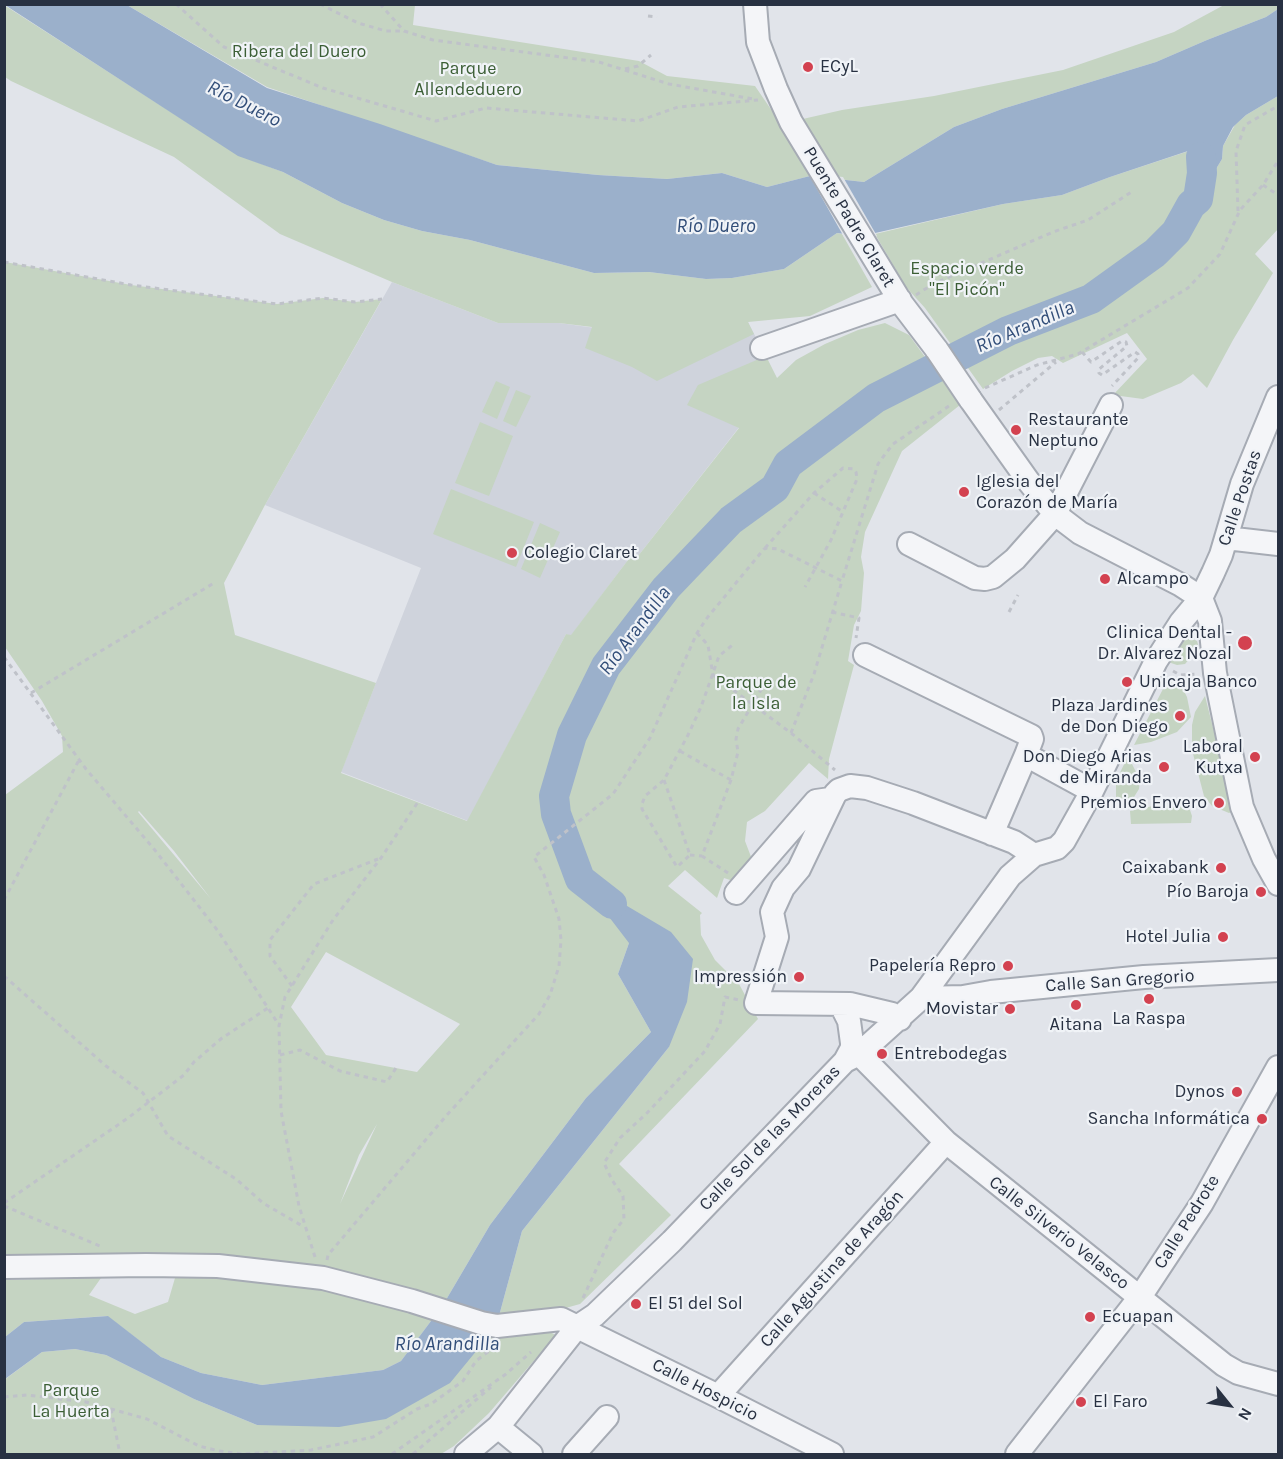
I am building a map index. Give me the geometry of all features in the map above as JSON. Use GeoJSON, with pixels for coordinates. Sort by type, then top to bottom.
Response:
{"type":"FeatureCollection","features":[{"type":"Feature","properties":{"kind":"street","name":"Puente Padre Claret"},"geometry":{"type":"LineString","coordinates":[[755,4],[758,42],[791,122],[901,302],[1029,482],[1055,514],[1080,533],[1181,585],[1201,598]]}},
{"type":"Feature","properties":{"kind":"street"},"geometry":{"type":"LineString","coordinates":[[762,348],[901,302]]}},
{"type":"Feature","properties":{"kind":"street","name":"Calle Postas"},"geometry":{"type":"LineString","coordinates":[[1201,598],[1221,555],[1242,484],[1278,397]]}},
{"type":"Feature","properties":{"kind":"street"},"geometry":{"type":"LineString","coordinates":[[909,544],[975,578],[993,577],[1003,570],[1055,514],[1108,399]]}},
{"type":"Feature","properties":{"kind":"street"},"geometry":{"type":"LineString","coordinates":[[1226,538],[1278,544]]}},
{"type":"Feature","properties":{"kind":"street"},"geometry":{"type":"LineString","coordinates":[[1026,755],[1092,791],[1156,661],[1181,622],[1201,598],[1210,621],[1215,673],[1242,807],[1276,873]]}},
{"type":"Feature","properties":{"kind":"street"},"geometry":{"type":"LineString","coordinates":[[860,652],[1027,734],[1032,739],[992,834]]}},
{"type":"Feature","properties":{"kind":"street"},"geometry":{"type":"LineString","coordinates":[[892,1025],[892,1014],[850,1004],[824,1009],[756,1003],[777,937],[772,912],[783,888],[799,869],[830,800],[839,790],[850,786],[867,788],[913,803],[1020,845],[1034,855]]}},
{"type":"Feature","properties":{"kind":"street","name":"Calle Sol de las Moreras"},"geometry":{"type":"LineString","coordinates":[[466,1455],[498,1427],[577,1327],[595,1315],[672,1241],[852,1057],[921,998],[1010,876],[1034,855],[1057,848],[1069,833],[1092,791]]}},
{"type":"Feature","properties":{"kind":"street"},"geometry":{"type":"LineString","coordinates":[[741,888],[816,801],[830,800]]}},
{"type":"Feature","properties":{"kind":"street"},"geometry":{"type":"LineString","coordinates":[[942,969],[948,982],[963,997]]}},
{"type":"Feature","properties":{"kind":"street","name":"Calle San Gregorio"},"geometry":{"type":"LineString","coordinates":[[921,998],[963,997],[991,992],[1144,977],[1278,970]]}},
{"type":"Feature","properties":{"kind":"street"},"geometry":{"type":"LineString","coordinates":[[824,1009],[849,1021],[852,1057]]}},
{"type":"Feature","properties":{"kind":"street","name":"Calle Silverio Velasco"},"geometry":{"type":"LineString","coordinates":[[852,1057],[945,1142],[1231,1370],[1278,1384]]}},
{"type":"Feature","properties":{"kind":"street","name":"Calle Pedrote"},"geometry":{"type":"LineString","coordinates":[[1017,1455],[1140,1297],[1202,1203],[1278,1067]]}},
{"type":"Feature","properties":{"kind":"street","name":"Calle Agustina de Aragón"},"geometry":{"type":"LineString","coordinates":[[718,1395],[945,1142]]}},
{"type":"Feature","properties":{"kind":"street"},"geometry":{"type":"LineString","coordinates":[[4,1267],[218,1266],[318,1277],[412,1301],[481,1323],[498,1335]]}},
{"type":"Feature","properties":{"kind":"street","name":"Calle Hospicio"},"geometry":{"type":"LineString","coordinates":[[498,1335],[561,1319],[718,1395],[832,1455]]}},
{"type":"Feature","properties":{"kind":"street"},"geometry":{"type":"LineString","coordinates":[[574,1455],[607,1417]]}},
{"type":"Feature","properties":{"kind":"street"},"geometry":{"type":"LineString","coordinates":[[498,1427],[531,1455]]}},
{"type":"Feature","properties":{"kind":"path"},"geometry":{"type":"LineString","coordinates":[[176,4],[224,47],[323,88],[436,121],[486,108],[638,121],[678,107],[758,100],[669,84],[599,62],[433,40],[404,31],[386,31],[367,26],[320,4]]}},
{"type":"Feature","properties":{"kind":"path"},"geometry":{"type":"LineString","coordinates":[[380,4],[404,31]]}},
{"type":"Feature","properties":{"kind":"path"},"geometry":{"type":"LineString","coordinates":[[648,16],[657,17]]}},
{"type":"Feature","properties":{"kind":"path"},"geometry":{"type":"LineString","coordinates":[[624,70],[638,66],[651,55]]}},
{"type":"Feature","properties":{"kind":"path"},"geometry":{"type":"LineString","coordinates":[[1239,213],[1236,150],[1245,125],[1278,106]]}},
{"type":"Feature","properties":{"kind":"path"},"geometry":{"type":"LineString","coordinates":[[791,733],[814,674],[879,464],[893,444],[970,396],[1037,365],[1082,351],[1188,288],[1220,254],[1239,213],[1263,185],[1278,161]]}},
{"type":"Feature","properties":{"kind":"path"},"geometry":{"type":"LineString","coordinates":[[1263,185],[1278,195]]}},
{"type":"Feature","properties":{"kind":"path"},"geometry":{"type":"LineString","coordinates":[[901,302],[933,284],[1053,232],[1088,220],[1133,191]]}},
{"type":"Feature","properties":{"kind":"path"},"geometry":{"type":"LineString","coordinates":[[4,262],[131,285],[277,304],[323,298],[355,302],[382,299]]}},
{"type":"Feature","properties":{"kind":"path"},"geometry":{"type":"LineString","coordinates":[[1082,351],[1091,362],[1122,341],[1126,342],[1127,346],[1098,370],[1102,375],[1135,352],[1138,354],[1139,357],[1108,399]]}},
{"type":"Feature","properties":{"kind":"path"},"geometry":{"type":"LineString","coordinates":[[986,421],[1057,360]]}},
{"type":"Feature","properties":{"kind":"path"},"geometry":{"type":"LineString","coordinates":[[318,1277],[328,1255],[446,1116],[539,1014],[550,995],[559,966],[561,940],[559,919],[544,875],[534,856],[613,794],[651,738],[697,633],[764,549],[814,493],[843,468],[854,469],[857,479],[816,570],[805,587]]}},
{"type":"Feature","properties":{"kind":"path"},"geometry":{"type":"LineString","coordinates":[[814,493],[843,512]]}},
{"type":"Feature","properties":{"kind":"path"},"geometry":{"type":"LineString","coordinates":[[764,549],[774,548],[842,581]]}},
{"type":"Feature","properties":{"kind":"path"},"geometry":{"type":"LineString","coordinates":[[31,693],[213,583]]}},
{"type":"Feature","properties":{"kind":"path"},"geometry":{"type":"LineString","coordinates":[[1010,612],[1018,595]]}},
{"type":"Feature","properties":{"kind":"path"},"geometry":{"type":"LineString","coordinates":[[832,612],[859,618],[860,652]]}},
{"type":"Feature","properties":{"kind":"path"},"geometry":{"type":"LineString","coordinates":[[697,633],[705,640],[710,651],[713,675],[791,733],[830,766]]}},
{"type":"Feature","properties":{"kind":"path"},"geometry":{"type":"LineString","coordinates":[[735,643],[719,656],[701,707],[680,751],[664,780],[645,796],[642,809],[677,867],[690,855],[702,856],[741,888]]}},
{"type":"Feature","properties":{"kind":"path"},"geometry":{"type":"LineString","coordinates":[[4,657],[79,760],[154,849],[218,931],[279,1026]]}},
{"type":"Feature","properties":{"kind":"path"},"geometry":{"type":"LineString","coordinates":[[1171,670],[1180,675],[1203,674]]}},
{"type":"Feature","properties":{"kind":"path"},"geometry":{"type":"LineString","coordinates":[[702,856],[738,752],[736,734],[768,678]]}},
{"type":"Feature","properties":{"kind":"path"},"geometry":{"type":"LineString","coordinates":[[680,751],[730,780]]}},
{"type":"Feature","properties":{"kind":"path"},"geometry":{"type":"LineString","coordinates":[[4,900],[79,760]]}},
{"type":"Feature","properties":{"kind":"path"},"geometry":{"type":"LineString","coordinates":[[664,780],[690,855]]}},
{"type":"Feature","properties":{"kind":"path"},"geometry":{"type":"LineString","coordinates":[[318,1277],[316,1261],[299,1206],[281,1111],[279,1026],[285,997],[333,920],[381,858],[418,802]]}},
{"type":"Feature","properties":{"kind":"path"},"geometry":{"type":"LineString","coordinates":[[292,986],[270,956],[270,940],[314,884],[381,858]]}},
{"type":"Feature","properties":{"kind":"path"},"geometry":{"type":"LineString","coordinates":[[4,975],[106,1066],[142,1093],[168,1136],[236,1179],[263,1203],[306,1228]]}},
{"type":"Feature","properties":{"kind":"path"},"geometry":{"type":"LineString","coordinates":[[582,1301],[613,1233],[624,1219],[623,1196],[604,1163],[620,1138],[647,1113],[705,1051],[720,1024],[725,997]]}},
{"type":"Feature","properties":{"kind":"path"},"geometry":{"type":"LineString","coordinates":[[102,1247],[4,1205],[13,1195],[103,1136],[184,1075],[194,1062],[222,1038],[268,1008]]}},
{"type":"Feature","properties":{"kind":"path"},"geometry":{"type":"LineString","coordinates":[[280,1055],[300,1050],[340,1071],[387,1082],[396,1068]]}},
{"type":"Feature","properties":{"kind":"path"},"geometry":{"type":"LineString","coordinates":[[4,1397],[27,1395],[86,1402],[147,1419],[199,1446],[219,1451],[242,1454],[311,1450],[373,1437],[417,1409],[431,1404],[463,1381],[498,1335]]}},
{"type":"Feature","properties":{"kind":"path"},"geometry":{"type":"LineString","coordinates":[[413,1455],[535,1349]]}},
{"type":"Feature","properties":{"kind":"path"},"geometry":{"type":"LineString","coordinates":[[392,1455],[506,1374]]}},
{"type":"Feature","properties":{"kind":"path"},"geometry":{"type":"LineString","coordinates":[[111,1409],[120,1455]]}},
{"type":"Feature","properties":{"kind":"path"},"geometry":{"type":"LineString","coordinates":[[300,1455],[311,1450]]}},
{"type":"Feature","properties":{"kind":"shaded area","name":"Colegio Claret"},"geometry":{"type":"Polygon","coordinates":[[[392,282],[498,323],[559,323],[639,334],[748,322],[777,379],[638,556],[631,556],[571,636],[566,634],[468,821],[341,772],[421,568],[265,505],[392,282]]]}},
{"type":"Feature","properties":{"kind":"green space"},"geometry":{"type":"Polygon","coordinates":[[[4,5],[238,155],[283,172],[342,203],[384,220],[594,273],[649,272],[706,279],[732,278],[784,269],[837,233],[842,234],[872,287],[810,316],[748,322],[754,334],[657,381],[632,367],[585,348],[592,327],[559,323],[498,323],[392,282],[280,234],[174,157],[11,81],[5,77],[4,5]]]}},
{"type":"Feature","properties":{"kind":"green space"},"geometry":{"type":"Polygon","coordinates":[[[127,5],[415,5],[413,25],[639,61],[667,76],[755,86],[781,124],[842,110],[934,96],[1063,70],[1174,32],[1224,5],[1278,5],[1278,9],[1266,17],[1156,62],[1002,109],[954,127],[864,182],[810,176],[767,187],[722,173],[667,179],[497,165],[267,87],[127,5]]]}},
{"type":"Feature","properties":{"kind":"green space","name":"Espacio verde \"El Picón\""},"geometry":{"type":"Polygon","coordinates":[[[1278,96],[1278,229],[1255,254],[1273,273],[1207,388],[1193,374],[1181,383],[1143,399],[1113,395],[1147,359],[1127,333],[1063,363],[1052,356],[1038,358],[983,389],[925,308],[906,287],[875,234],[1003,204],[1062,195],[1201,147],[1193,193],[1198,199],[1222,159],[1223,146],[1235,125],[1246,115],[1278,96]]]}},
{"type":"Feature","properties":{"kind":"green space"},"geometry":{"type":"Polygon","coordinates":[[[5,262],[131,285],[277,304],[323,298],[355,302],[382,299],[265,505],[224,583],[235,635],[376,683],[341,773],[467,821],[566,634],[571,635],[631,556],[638,556],[739,428],[687,405],[698,385],[766,356],[777,378],[796,360],[825,344],[858,330],[885,323],[909,335],[960,405],[902,451],[865,532],[861,557],[864,573],[861,611],[854,625],[848,661],[854,665],[829,759],[828,779],[809,763],[765,811],[747,822],[745,841],[753,862],[736,882],[724,878],[717,898],[685,870],[668,886],[702,913],[700,915],[701,935],[715,960],[739,984],[758,1019],[619,1164],[671,1215],[580,1304],[497,1327],[507,1338],[543,1329],[556,1335],[489,1413],[454,1446],[441,1454],[5,1454],[4,1380],[42,1352],[75,1349],[106,1355],[194,1399],[257,1425],[496,1327],[522,1231],[669,1047],[629,943],[618,974],[651,1032],[586,1098],[490,1225],[443,1305],[401,1361],[383,1370],[262,1385],[201,1373],[161,1357],[107,1316],[24,1322],[5,1337],[5,1280],[84,1278],[5,1275],[5,795],[63,752],[62,736],[42,701],[5,647],[5,262]],[[138,812],[211,899],[174,851],[138,812]],[[326,952],[291,1007],[326,1055],[417,1072],[460,1024],[326,952]],[[377,1124],[359,1155],[340,1204],[377,1124]],[[101,1278],[89,1295],[135,1314],[168,1302],[175,1278],[101,1278]]]}},
{"type":"Feature","properties":{"kind":"green space"},"geometry":{"type":"Polygon","coordinates":[[[496,381],[510,387],[497,419],[482,412],[496,381]]]}},
{"type":"Feature","properties":{"kind":"green space"},"geometry":{"type":"Polygon","coordinates":[[[516,390],[531,396],[516,427],[503,421],[516,390]]]}},
{"type":"Feature","properties":{"kind":"green space"},"geometry":{"type":"Polygon","coordinates":[[[480,422],[513,436],[489,496],[455,483],[480,422]]]}},
{"type":"Feature","properties":{"kind":"green space"},"geometry":{"type":"Polygon","coordinates":[[[451,489],[534,522],[516,567],[433,534],[451,489]]]}},
{"type":"Feature","properties":{"kind":"green space"},"geometry":{"type":"Polygon","coordinates":[[[540,523],[560,532],[540,578],[521,569],[540,523]]]}},
{"type":"Feature","properties":{"kind":"green space"},"geometry":{"type":"Polygon","coordinates":[[[1191,638],[1197,641],[1199,648],[1185,664],[1177,665],[1168,662],[1183,639],[1191,638]]]}},
{"type":"Feature","properties":{"kind":"green space"},"geometry":{"type":"Polygon","coordinates":[[[1172,680],[1181,685],[1187,697],[1191,717],[1177,732],[1151,742],[1134,745],[1163,689],[1172,680]]]}},
{"type":"Feature","properties":{"kind":"green space"},"geometry":{"type":"Polygon","coordinates":[[[1205,696],[1234,811],[1229,813],[1212,806],[1204,796],[1192,750],[1192,725],[1195,712],[1205,696]]]}},
{"type":"Feature","properties":{"kind":"green space"},"geometry":{"type":"Polygon","coordinates":[[[1128,756],[1140,780],[1139,789],[1134,797],[1126,800],[1116,797],[1116,781],[1128,756]]]}},
{"type":"Feature","properties":{"kind":"green space"},"geometry":{"type":"Polygon","coordinates":[[[1176,799],[1182,800],[1189,807],[1192,816],[1191,823],[1131,824],[1130,811],[1176,799]]]}},
{"type":"Feature","properties":{"kind":"water","name":"Río Duero"},"geometry":{"type":"Polygon","coordinates":[[[5,5],[127,5],[267,88],[497,165],[598,175],[667,179],[722,173],[767,187],[810,176],[864,182],[954,127],[1002,109],[1156,62],[1266,17],[1278,9],[1278,96],[1246,115],[1233,127],[1223,146],[1222,159],[1198,199],[1193,193],[1200,147],[1062,195],[1003,204],[862,236],[837,233],[784,269],[732,278],[706,279],[649,272],[594,273],[384,220],[342,203],[283,172],[238,156],[5,5]]]}},
{"type":"Feature","properties":{"kind":"water"},"geometry":{"type":"Polygon","coordinates":[[[574,862],[617,900],[671,932],[693,959],[687,1002],[669,1047],[522,1231],[496,1327],[450,1383],[386,1419],[339,1427],[257,1425],[194,1399],[106,1355],[75,1349],[42,1352],[5,1379],[5,1337],[24,1322],[108,1316],[161,1357],[201,1373],[262,1385],[383,1370],[401,1361],[443,1305],[490,1225],[586,1098],[651,1032],[618,974],[629,943],[580,879],[574,862]]]}},
{"type":"Feature","properties":{"kind":"pier"},"geometry":{"type":"Polygon","coordinates":[[[808,173],[843,177],[877,236],[862,239],[844,237],[808,173]]]}},
{"type":"Feature","properties":{"kind":"waterway","name":"Río Arandilla"},"geometry":{"type":"LineString","coordinates":[[612,904],[580,879],[556,814],[554,796],[572,735],[606,666],[666,588],[731,520],[775,488],[788,464],[876,398],[1008,331],[1091,299],[1155,253],[1176,232],[1191,205],[1198,199],[1202,173],[1201,157]]}},
{"type":"Feature","properties":{"kind":"place","name":"ECyL"},"geometry":{"type":"Point","coordinates":[808,67]}},
{"type":"Feature","properties":{"kind":"place","name":"Restaurante Neptuno"},"geometry":{"type":"Point","coordinates":[1016,430]}},
{"type":"Feature","properties":{"kind":"place","name":"Iglesia del Corazón de María"},"geometry":{"type":"Point","coordinates":[964,492]}},
{"type":"Feature","properties":{"kind":"place","name":"Colegio Claret"},"geometry":{"type":"Point","coordinates":[512,553]}},
{"type":"Feature","properties":{"kind":"place","name":"Alcampo"},"geometry":{"type":"Point","coordinates":[1105,579]}},
{"type":"Feature","properties":{"kind":"place","name":"Clinica Dental - Dr. Alvarez Nozal"},"geometry":{"type":"Point","coordinates":[1245,643]}},
{"type":"Feature","properties":{"kind":"place","name":"Unicaja Banco"},"geometry":{"type":"Point","coordinates":[1127,682]}},
{"type":"Feature","properties":{"kind":"place","name":"Plaza Jardines de Don Diego"},"geometry":{"type":"Point","coordinates":[1180,716]}},
{"type":"Feature","properties":{"kind":"place","name":"Laboral Kutxa"},"geometry":{"type":"Point","coordinates":[1255,757]}},
{"type":"Feature","properties":{"kind":"place","name":"Don Diego Arias de Miranda"},"geometry":{"type":"Point","coordinates":[1164,767]}},
{"type":"Feature","properties":{"kind":"place","name":"Premios Envero"},"geometry":{"type":"Point","coordinates":[1219,803]}},
{"type":"Feature","properties":{"kind":"place","name":"Caixabank"},"geometry":{"type":"Point","coordinates":[1221,868]}},
{"type":"Feature","properties":{"kind":"place","name":"Pío Baroja"},"geometry":{"type":"Point","coordinates":[1261,892]}},
{"type":"Feature","properties":{"kind":"place","name":"Hotel Julia"},"geometry":{"type":"Point","coordinates":[1223,937]}},
{"type":"Feature","properties":{"kind":"place","name":"Papelería Repro"},"geometry":{"type":"Point","coordinates":[1008,966]}},
{"type":"Feature","properties":{"kind":"place","name":"Impressión"},"geometry":{"type":"Point","coordinates":[799,977]}},
{"type":"Feature","properties":{"kind":"place","name":"La Raspa"},"geometry":{"type":"Point","coordinates":[1149,999]}},
{"type":"Feature","properties":{"kind":"place","name":"Aitana"},"geometry":{"type":"Point","coordinates":[1076,1005]}},
{"type":"Feature","properties":{"kind":"place","name":"Movistar"},"geometry":{"type":"Point","coordinates":[1010,1009]}},
{"type":"Feature","properties":{"kind":"place","name":"Entrebodegas"},"geometry":{"type":"Point","coordinates":[882,1054]}},
{"type":"Feature","properties":{"kind":"place","name":"Dynos"},"geometry":{"type":"Point","coordinates":[1237,1092]}},
{"type":"Feature","properties":{"kind":"place","name":"Sancha Informática"},"geometry":{"type":"Point","coordinates":[1262,1119]}},
{"type":"Feature","properties":{"kind":"place","name":"El 51 del Sol"},"geometry":{"type":"Point","coordinates":[636,1304]}},
{"type":"Feature","properties":{"kind":"place","name":"Ecuapan"},"geometry":{"type":"Point","coordinates":[1090,1317]}},
{"type":"Feature","properties":{"kind":"place","name":"El Faro"},"geometry":{"type":"Point","coordinates":[1081,1402]}},
{"type":"Feature","properties":{"kind":"park label","name":"Ribera del Duero"},"geometry":{"type":"Point","coordinates":[299,52]}},
{"type":"Feature","properties":{"kind":"park label","name":"Parque Allendeduero"},"geometry":{"type":"Point","coordinates":[468,79]}},
{"type":"Feature","properties":{"kind":"park label","name":"Parque de la Isla"},"geometry":{"type":"Point","coordinates":[756,693]}},
{"type":"Feature","properties":{"kind":"park label","name":"Parque La Huerta"},"geometry":{"type":"Point","coordinates":[71,1401]}}]}
